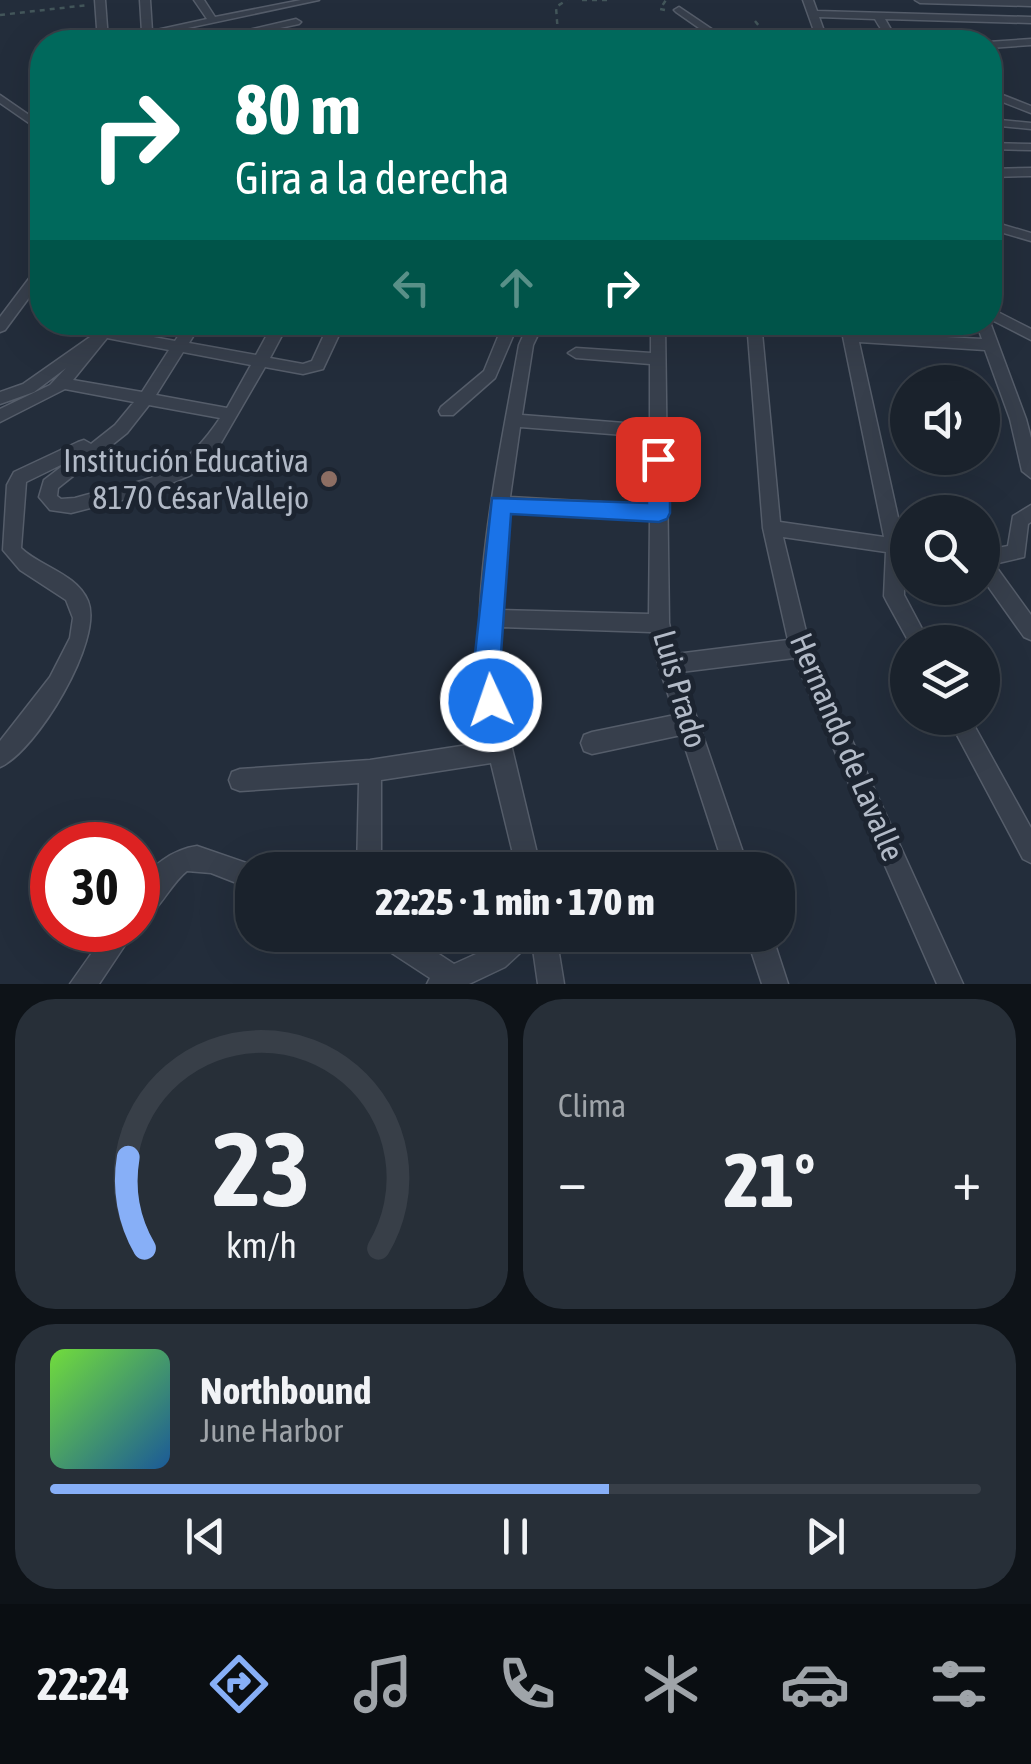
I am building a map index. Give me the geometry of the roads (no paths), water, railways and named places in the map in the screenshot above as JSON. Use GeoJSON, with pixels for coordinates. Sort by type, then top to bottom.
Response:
{"type":"FeatureCollection","features":[{"type":"Feature","properties":{"kind":"street"},"geometry":{"type":"LineString","coordinates":[[144,0],[147,30]]}},
{"type":"Feature","properties":{"kind":"street"},"geometry":{"type":"LineString","coordinates":[[199,0],[213,21]]}},
{"type":"Feature","properties":{"kind":"street"},"geometry":{"type":"LineString","coordinates":[[167,30],[271,4],[314,0]]}},
{"type":"Feature","properties":{"kind":"street"},"geometry":{"type":"LineString","coordinates":[[808,0],[818,30]]}},
{"type":"Feature","properties":{"kind":"street"},"geometry":{"type":"LineString","coordinates":[[922,0],[1031,2]]}},
{"type":"Feature","properties":{"kind":"street"},"geometry":{"type":"LineString","coordinates":[[922,0],[933,16]]}},
{"type":"Feature","properties":{"kind":"street"},"geometry":{"type":"LineString","coordinates":[[99,2],[104,30]]}},
{"type":"Feature","properties":{"kind":"street"},"geometry":{"type":"LineString","coordinates":[[679,10],[708,30]]}},
{"type":"Feature","properties":{"kind":"street"},"geometry":{"type":"LineString","coordinates":[[812,14],[1031,20]]}},
{"type":"Feature","properties":{"kind":"street"},"geometry":{"type":"LineString","coordinates":[[878,15],[887,30]]}},
{"type":"Feature","properties":{"kind":"street"},"geometry":{"type":"LineString","coordinates":[[258,30],[296,22]]}},
{"type":"Feature","properties":{"kind":"street"},"geometry":{"type":"LineString","coordinates":[[1002,44],[1031,42]]}},
{"type":"Feature","properties":{"kind":"street"},"geometry":{"type":"LineString","coordinates":[[0,98],[30,120]]}},
{"type":"Feature","properties":{"kind":"street"},"geometry":{"type":"LineString","coordinates":[[1002,99],[1031,110]]}},
{"type":"Feature","properties":{"kind":"street"},"geometry":{"type":"LineString","coordinates":[[1002,123],[1031,126]]}},
{"type":"Feature","properties":{"kind":"street"},"geometry":{"type":"LineString","coordinates":[[1002,146],[1031,147]]}},
{"type":"Feature","properties":{"kind":"street"},"geometry":{"type":"LineString","coordinates":[[1002,173],[1031,172]]}},
{"type":"Feature","properties":{"kind":"street"},"geometry":{"type":"LineString","coordinates":[[1002,229],[1031,237]]}},
{"type":"Feature","properties":{"kind":"street"},"geometry":{"type":"LineString","coordinates":[[0,327],[30,287]]}},
{"type":"Feature","properties":{"kind":"street"},"geometry":{"type":"LineString","coordinates":[[1002,320],[1031,336]]}},
{"type":"Feature","properties":{"kind":"street"},"geometry":{"type":"LineString","coordinates":[[0,398],[21,392],[97,335]]}},
{"type":"Feature","properties":{"kind":"street"},"geometry":{"type":"LineString","coordinates":[[0,416],[62,383],[102,335]]}},
{"type":"Feature","properties":{"kind":"street"},"geometry":{"type":"LineString","coordinates":[[133,335],[180,348],[315,368],[332,335]]}},
{"type":"Feature","properties":{"kind":"street"},"geometry":{"type":"LineString","coordinates":[[188,335],[121,429],[59,474],[48,492],[52,503],[64,508],[170,478],[199,460],[274,335]]}},
{"type":"Feature","properties":{"kind":"street"},"geometry":{"type":"LineString","coordinates":[[447,411],[490,374],[506,335]]}},
{"type":"Feature","properties":{"kind":"street"},"geometry":{"type":"LineString","coordinates":[[526,852],[491,701],[491,618],[500,504],[530,335]]}},
{"type":"Feature","properties":{"kind":"street","name":"Luis Prado"},"geometry":{"type":"LineString","coordinates":[[657,335],[659,623],[668,664],[731,852]]}},
{"type":"Feature","properties":{"kind":"street","name":"Hernando de Lavalle"},"geometry":{"type":"LineString","coordinates":[[755,335],[772,528],[800,648],[950,984]]}},
{"type":"Feature","properties":{"kind":"street"},"geometry":{"type":"LineString","coordinates":[[849,335],[890,502]]}},
{"type":"Feature","properties":{"kind":"street"},"geometry":{"type":"LineString","coordinates":[[902,335],[991,345]]}},
{"type":"Feature","properties":{"kind":"street"},"geometry":{"type":"LineString","coordinates":[[987,335],[1024,420],[1031,471]]}},
{"type":"Feature","properties":{"kind":"street"},"geometry":{"type":"LineString","coordinates":[[576,354],[656,359]]}},
{"type":"Feature","properties":{"kind":"street"},"geometry":{"type":"LineString","coordinates":[[62,383],[230,414]]}},
{"type":"Feature","properties":{"kind":"street"},"geometry":{"type":"LineString","coordinates":[[514,420],[658,432]]}},
{"type":"Feature","properties":{"kind":"street"},"geometry":{"type":"LineString","coordinates":[[0,756],[32,724],[73,654],[83,616],[79,601],[12,550],[16,485],[28,472],[121,429]]}},
{"type":"Feature","properties":{"kind":"street"},"geometry":{"type":"LineString","coordinates":[[500,504],[659,513]]}},
{"type":"Feature","properties":{"kind":"street"},"geometry":{"type":"LineString","coordinates":[[1000,556],[1017,552],[1019,521],[1031,512]]}},
{"type":"Feature","properties":{"kind":"street"},"geometry":{"type":"LineString","coordinates":[[772,528],[890,545]]}},
{"type":"Feature","properties":{"kind":"street"},"geometry":{"type":"LineString","coordinates":[[1000,587],[1031,631]]}},
{"type":"Feature","properties":{"kind":"street"},"geometry":{"type":"LineString","coordinates":[[491,618],[659,623]]}},
{"type":"Feature","properties":{"kind":"street"},"geometry":{"type":"LineString","coordinates":[[668,664],[800,648]]}},
{"type":"Feature","properties":{"kind":"street"},"geometry":{"type":"LineString","coordinates":[[592,744],[688,722]]}},
{"type":"Feature","properties":{"kind":"street"},"geometry":{"type":"LineString","coordinates":[[968,735],[1031,850]]}},
{"type":"Feature","properties":{"kind":"street"},"geometry":{"type":"LineString","coordinates":[[240,780],[370,771],[501,752]]}},
{"type":"Feature","properties":{"kind":"street"},"geometry":{"type":"LineString","coordinates":[[369,852],[370,771]]}},
{"type":"Feature","properties":{"kind":"street"},"geometry":{"type":"LineString","coordinates":[[160,879],[167,869],[185,858],[200,856],[235,870]]}},
{"type":"Feature","properties":{"kind":"street"},"geometry":{"type":"LineString","coordinates":[[83,984],[107,952]]}},
{"type":"Feature","properties":{"kind":"street"},"geometry":{"type":"LineString","coordinates":[[409,952],[447,981],[503,952]]}},
{"type":"Feature","properties":{"kind":"street"},"geometry":{"type":"LineString","coordinates":[[546,952],[551,984]]}},
{"type":"Feature","properties":{"kind":"street"},"geometry":{"type":"LineString","coordinates":[[765,952],[776,984]]}},
{"type":"Feature","properties":{"kind":"place","name":"Institución Educativa 8170 César Vallejo"},"geometry":{"type":"Point","coordinates":[329,479]}}]}
